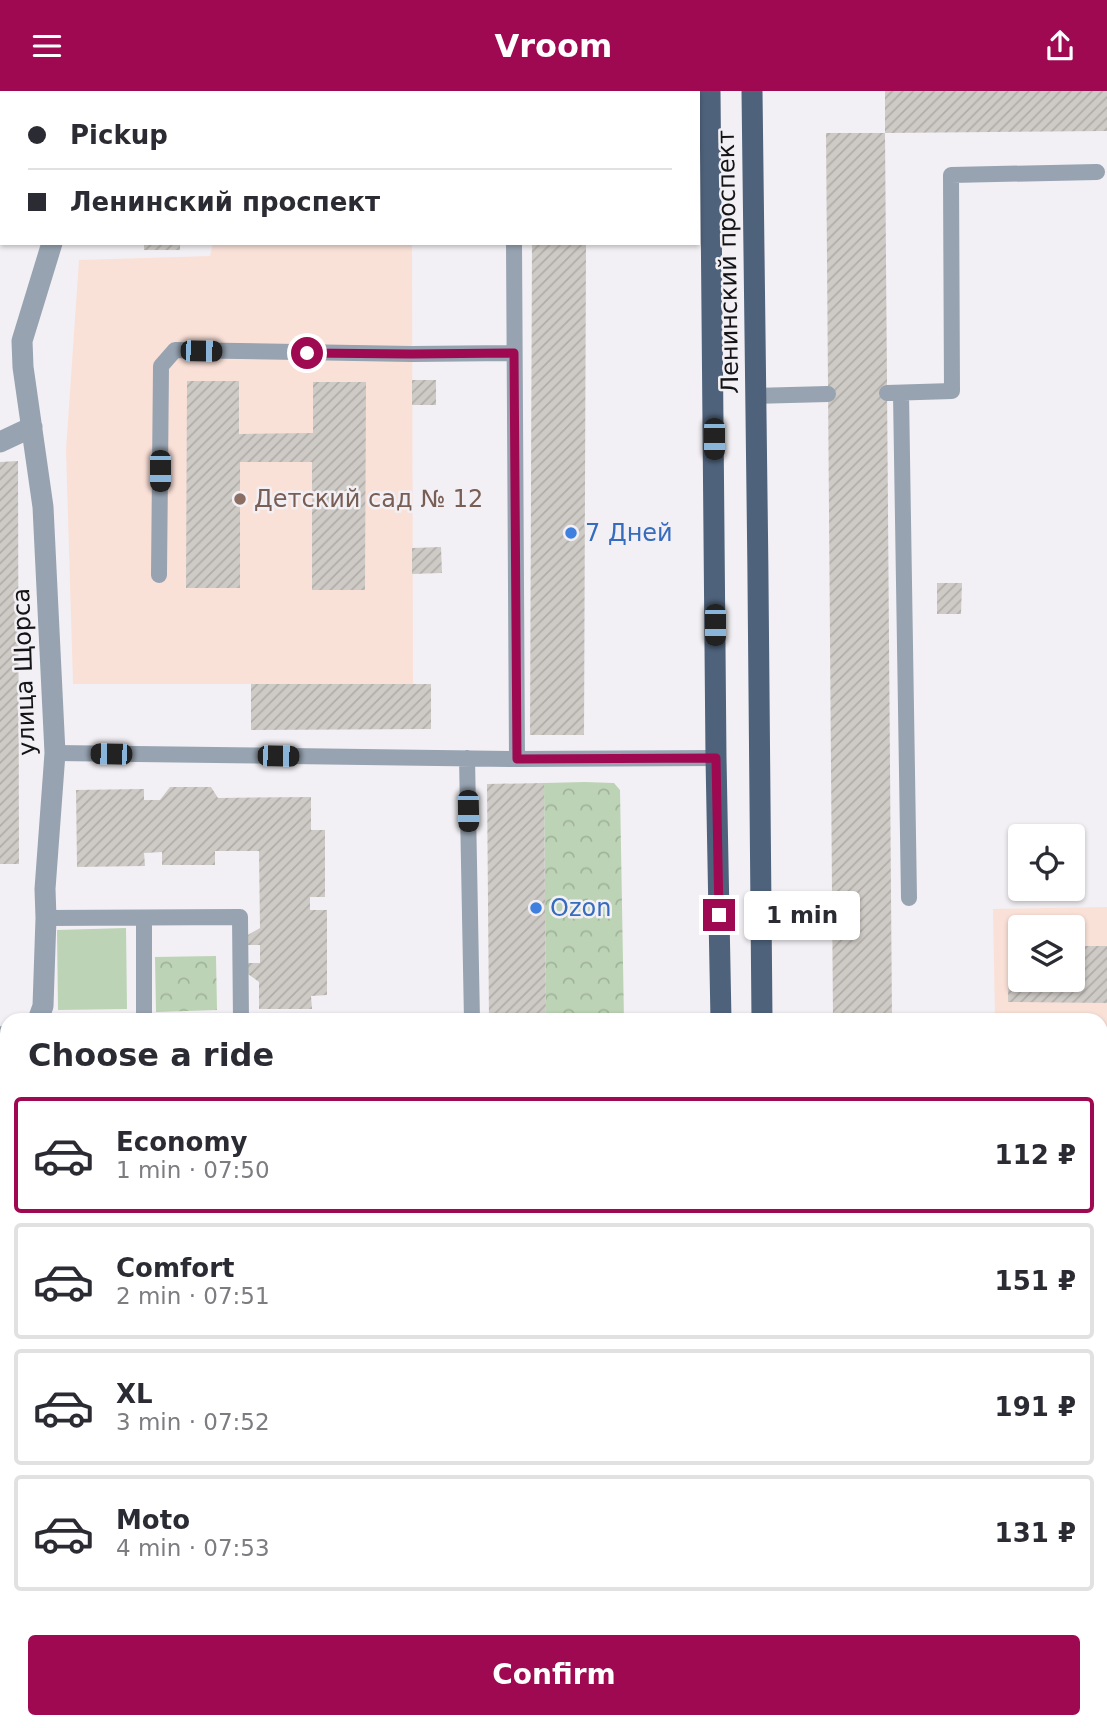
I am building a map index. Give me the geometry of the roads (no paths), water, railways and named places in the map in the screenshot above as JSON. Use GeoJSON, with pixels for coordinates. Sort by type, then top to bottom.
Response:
{"type":"FeatureCollection","features":[{"type":"Feature","properties":{"kind":"main road","name":"Ленинский проспект"},"geometry":{"type":"LineString","coordinates":[[710,91],[705,133],[721,1013]]}},
{"type":"Feature","properties":{"kind":"main road","name":"Ленинский проспект"},"geometry":{"type":"LineString","coordinates":[[752,91],[762,1013]]}},
{"type":"Feature","properties":{"kind":"street","name":"улица Щорса"},"geometry":{"type":"LineString","coordinates":[[40,1013],[43,1006],[45,889],[55,753],[43,507],[23,367],[22,341],[51,245]]}},
{"type":"Feature","properties":{"kind":"street"},"geometry":{"type":"LineString","coordinates":[[0,442],[32,427]]}},
{"type":"Feature","properties":{"kind":"lane"},"geometry":{"type":"LineString","coordinates":[[909,898],[894,393],[952,391],[951,175],[1097,172]]}},
{"type":"Feature","properties":{"kind":"lane"},"geometry":{"type":"LineString","coordinates":[[514,245],[517,759]]}},
{"type":"Feature","properties":{"kind":"lane"},"geometry":{"type":"LineString","coordinates":[[159,575],[161,366],[175,350],[514,353]]}},
{"type":"Feature","properties":{"kind":"lane"},"geometry":{"type":"LineString","coordinates":[[755,396],[828,394]]}},
{"type":"Feature","properties":{"kind":"lane"},"geometry":{"type":"LineString","coordinates":[[55,753],[517,759],[716,758]]}},
{"type":"Feature","properties":{"kind":"lane"},"geometry":{"type":"LineString","coordinates":[[467,758],[472,1013]]}},
{"type":"Feature","properties":{"kind":"lane"},"geometry":{"type":"LineString","coordinates":[[46,918],[240,917],[242,1013]]}},
{"type":"Feature","properties":{"kind":"lane"},"geometry":{"type":"LineString","coordinates":[[144,918],[144,1013]]}},
{"type":"Feature","properties":{"kind":"place","name":"Детский сад № 12"},"geometry":{"type":"Point","coordinates":[240,499]}},
{"type":"Feature","properties":{"kind":"place","name":"7 Дней"},"geometry":{"type":"Point","coordinates":[571,533]}},
{"type":"Feature","properties":{"kind":"place","name":"Ozon"},"geometry":{"type":"Point","coordinates":[536,908]}}]}
